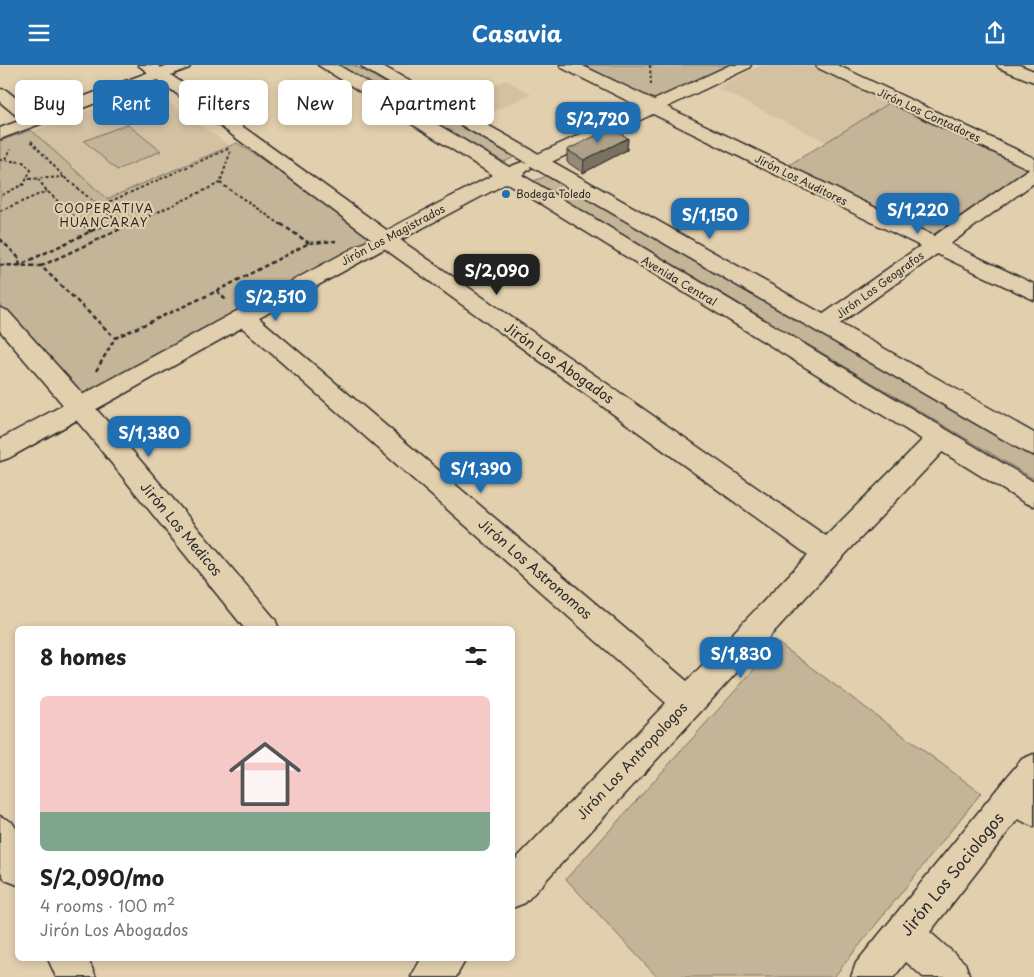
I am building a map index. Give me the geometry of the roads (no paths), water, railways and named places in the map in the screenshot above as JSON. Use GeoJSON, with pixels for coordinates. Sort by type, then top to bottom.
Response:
{"type":"FeatureCollection","features":[{"type":"Feature","properties":{"kind":"street"},"geometry":{"type":"LineString","coordinates":[[83,92],[151,68],[183,65]]}},
{"type":"Feature","properties":{"kind":"street","name":"Avenida Central"},"geometry":{"type":"LineString","coordinates":[[326,65],[1034,495]]}},
{"type":"Feature","properties":{"kind":"street"},"geometry":{"type":"LineString","coordinates":[[369,65],[1034,445]]}},
{"type":"Feature","properties":{"kind":"street","name":"Jirón Los Auditores"},"geometry":{"type":"LineString","coordinates":[[568,65],[652,98],[934,246],[1034,293]]}},
{"type":"Feature","properties":{"kind":"street","name":"Jirón Los Magistrados"},"geometry":{"type":"LineString","coordinates":[[0,451],[245,318],[384,239],[536,162],[652,98],[743,65]]}},
{"type":"Feature","properties":{"kind":"street","name":"Jirón Los Contadores"},"geometry":{"type":"LineString","coordinates":[[824,65],[1034,165]]}},
{"type":"Feature","properties":{"kind":"street"},"geometry":{"type":"LineString","coordinates":[[1005,65],[1034,77]]}},
{"type":"Feature","properties":{"kind":"street"},"geometry":{"type":"LineString","coordinates":[[0,134],[151,68]]}},
{"type":"Feature","properties":{"kind":"street","name":"Jirón Los Abogados"},"geometry":{"type":"LineString","coordinates":[[151,68],[384,239],[828,553]]}},
{"type":"Feature","properties":{"kind":"street"},"geometry":{"type":"LineString","coordinates":[[0,94],[15,106]]}},
{"type":"Feature","properties":{"kind":"street"},"geometry":{"type":"LineString","coordinates":[[0,122],[15,116]]}},
{"type":"Feature","properties":{"kind":"street","name":"Jirón Los Geografos"},"geometry":{"type":"LineString","coordinates":[[823,325],[1034,174]]}},
{"type":"Feature","properties":{"kind":"street","name":"Jirón Los Medicos"},"geometry":{"type":"LineString","coordinates":[[0,316],[80,407],[262,626]]}},
{"type":"Feature","properties":{"kind":"street","name":"Jirón Los Astronomos"},"geometry":{"type":"LineString","coordinates":[[245,318],[688,702]]}},
{"type":"Feature","properties":{"kind":"street","name":"Jirón Los Antropologos"},"geometry":{"type":"LineString","coordinates":[[515,887],[828,553],[939,439]]}},
{"type":"Feature","properties":{"kind":"street","name":"Jirón Los Sociologos"},"geometry":{"type":"LineString","coordinates":[[870,977],[904,934],[1027,792]]}},
{"type":"Feature","properties":{"kind":"street"},"geometry":{"type":"LineString","coordinates":[[0,834],[15,862]]}},
{"type":"Feature","properties":{"kind":"street"},"geometry":{"type":"LineString","coordinates":[[904,934],[950,977]]}},
{"type":"Feature","properties":{"kind":"street"},"geometry":{"type":"LineString","coordinates":[[68,961],[77,977]]}},
{"type":"Feature","properties":{"kind":"street"},"geometry":{"type":"LineString","coordinates":[[430,977],[445,961]]}},
{"type":"Feature","properties":{"kind":"place","name":"Bodega Toledo"},"geometry":{"type":"Point","coordinates":[506,194]}},
{"type":"Feature","properties":{"kind":"district","name":"COOPERATIVA HUANCARAY"},"geometry":{"type":"Point","coordinates":[104,216]}}]}
